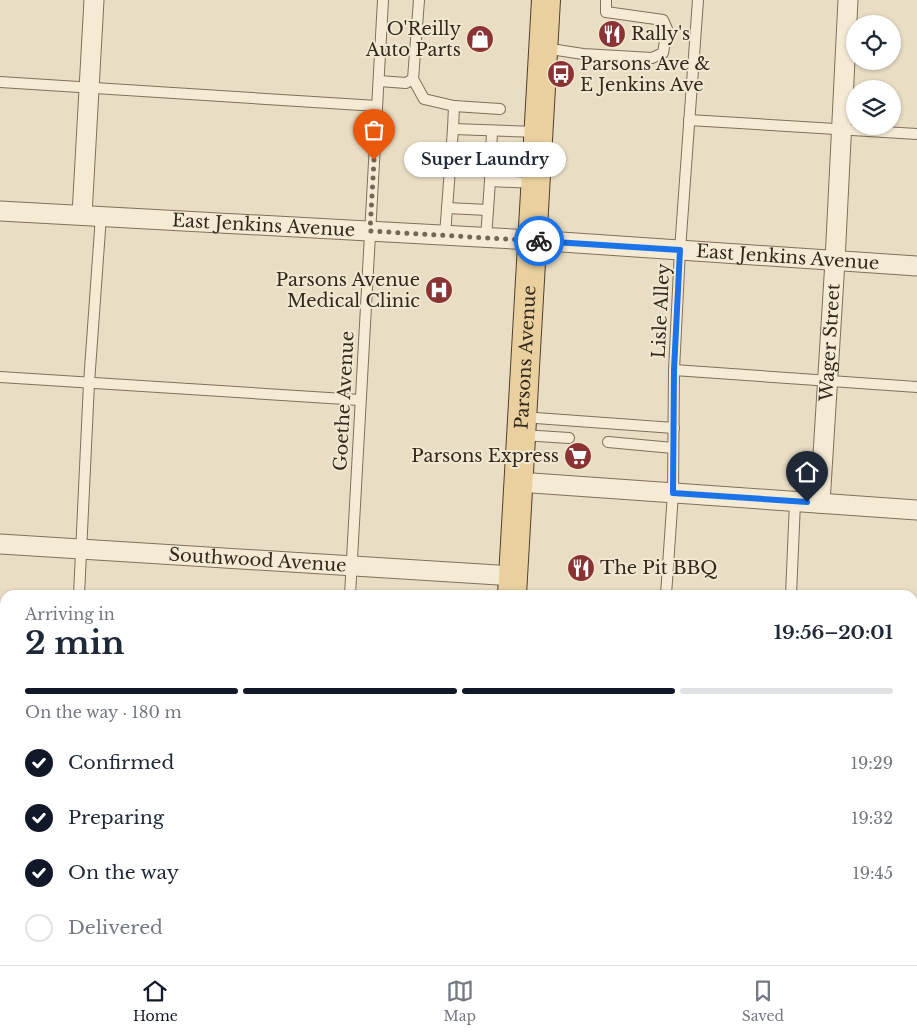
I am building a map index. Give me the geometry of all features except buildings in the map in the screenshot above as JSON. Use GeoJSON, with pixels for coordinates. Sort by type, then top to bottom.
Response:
{"type":"FeatureCollection","features":[{"type":"Feature","properties":{"kind":"main road","name":"Parsons Avenue"},"geometry":{"type":"LineString","coordinates":[[513,586],[546,0]]}},
{"type":"Feature","properties":{"kind":"street"},"geometry":{"type":"LineString","coordinates":[[82,215],[94,0]]}},
{"type":"Feature","properties":{"kind":"street","name":"Wager Street"},"geometry":{"type":"LineString","coordinates":[[820,503],[835,261],[848,0]]}},
{"type":"Feature","properties":{"kind":"street","name":"East Jenkins Avenue"},"geometry":{"type":"LineString","coordinates":[[0,210],[532,240],[917,266]]}},
{"type":"Feature","properties":{"kind":"street"},"geometry":{"type":"LineString","coordinates":[[518,482],[917,510]]}},
{"type":"Feature","properties":{"kind":"street","name":"Southwood Avenue"},"geometry":{"type":"LineString","coordinates":[[0,544],[351,565],[513,586]]}},
{"type":"Feature","properties":{"kind":"lane","name":"Goethe Avenue"},"geometry":{"type":"LineString","coordinates":[[350,590],[383,0]]}},
{"type":"Feature","properties":{"kind":"lane"},"geometry":{"type":"LineString","coordinates":[[419,0],[413,79],[424,99],[454,106],[500,109]]}},
{"type":"Feature","properties":{"kind":"lane"},"geometry":{"type":"LineString","coordinates":[[543,48],[583,54],[652,58],[662,53],[667,29],[662,20],[606,12],[606,0]]}},
{"type":"Feature","properties":{"kind":"lane","name":"Lisle Alley"},"geometry":{"type":"LineString","coordinates":[[666,590],[673,493],[674,370],[680,250],[698,0]]}},
{"type":"Feature","properties":{"kind":"lane"},"geometry":{"type":"LineString","coordinates":[[378,82],[406,83],[413,79]]}},
{"type":"Feature","properties":{"kind":"lane"},"geometry":{"type":"LineString","coordinates":[[0,82],[89,86],[377,106]]}},
{"type":"Feature","properties":{"kind":"lane"},"geometry":{"type":"LineString","coordinates":[[445,235],[454,106]]}},
{"type":"Feature","properties":{"kind":"lane"},"geometry":{"type":"LineString","coordinates":[[689,120],[917,134]]}},
{"type":"Feature","properties":{"kind":"lane"},"geometry":{"type":"LineString","coordinates":[[453,129],[538,132]]}},
{"type":"Feature","properties":{"kind":"lane"},"geometry":{"type":"LineString","coordinates":[[486,238],[492,131]]}},
{"type":"Feature","properties":{"kind":"lane"},"geometry":{"type":"LineString","coordinates":[[490,180],[535,183]]}},
{"type":"Feature","properties":{"kind":"lane"},"geometry":{"type":"LineString","coordinates":[[447,208],[488,210]]}},
{"type":"Feature","properties":{"kind":"lane"},"geometry":{"type":"LineString","coordinates":[[79,590],[89,383],[100,216]]}},
{"type":"Feature","properties":{"kind":"lane"},"geometry":{"type":"LineString","coordinates":[[674,370],[917,387]]}},
{"type":"Feature","properties":{"kind":"lane"},"geometry":{"type":"LineString","coordinates":[[0,377],[360,400]]}},
{"type":"Feature","properties":{"kind":"lane"},"geometry":{"type":"LineString","coordinates":[[522,426],[674,428]]}},
{"type":"Feature","properties":{"kind":"lane"},"geometry":{"type":"LineString","coordinates":[[522,426],[568,438]]}},
{"type":"Feature","properties":{"kind":"lane"},"geometry":{"type":"LineString","coordinates":[[608,442],[673,448]]}},
{"type":"Feature","properties":{"kind":"lane"},"geometry":{"type":"LineString","coordinates":[[791,590],[795,502]]}},
{"type":"Feature","properties":{"kind":"way so far"},"geometry":{"type":"LineString","coordinates":[[374,160],[370,231],[539,241]]}},
{"type":"Feature","properties":{"kind":"place","name":"Rally's"},"geometry":{"type":"Point","coordinates":[612,34]}},
{"type":"Feature","properties":{"kind":"place","name":"O'Reilly Auto Parts"},"geometry":{"type":"Point","coordinates":[480,39]}},
{"type":"Feature","properties":{"kind":"place","name":"Parsons Ave & E Jenkins Ave"},"geometry":{"type":"Point","coordinates":[561,74]}},
{"type":"Feature","properties":{"kind":"place","name":"Super Laundry"},"geometry":{"type":"Point","coordinates":[374,160]}},
{"type":"Feature","properties":{"kind":"place","name":"Parsons Avenue Medical Clinic"},"geometry":{"type":"Point","coordinates":[439,290]}},
{"type":"Feature","properties":{"kind":"place","name":"Parsons Express"},"geometry":{"type":"Point","coordinates":[578,456]}},
{"type":"Feature","properties":{"kind":"place","name":"The Pit BBQ"},"geometry":{"type":"Point","coordinates":[581,568]}},
{"type":"Feature","properties":{"kind":"route"},"geometry":{"type":"LineString","coordinates":[[539,241],[680,250],[674,370],[673,493],[807,502]]}}]}
